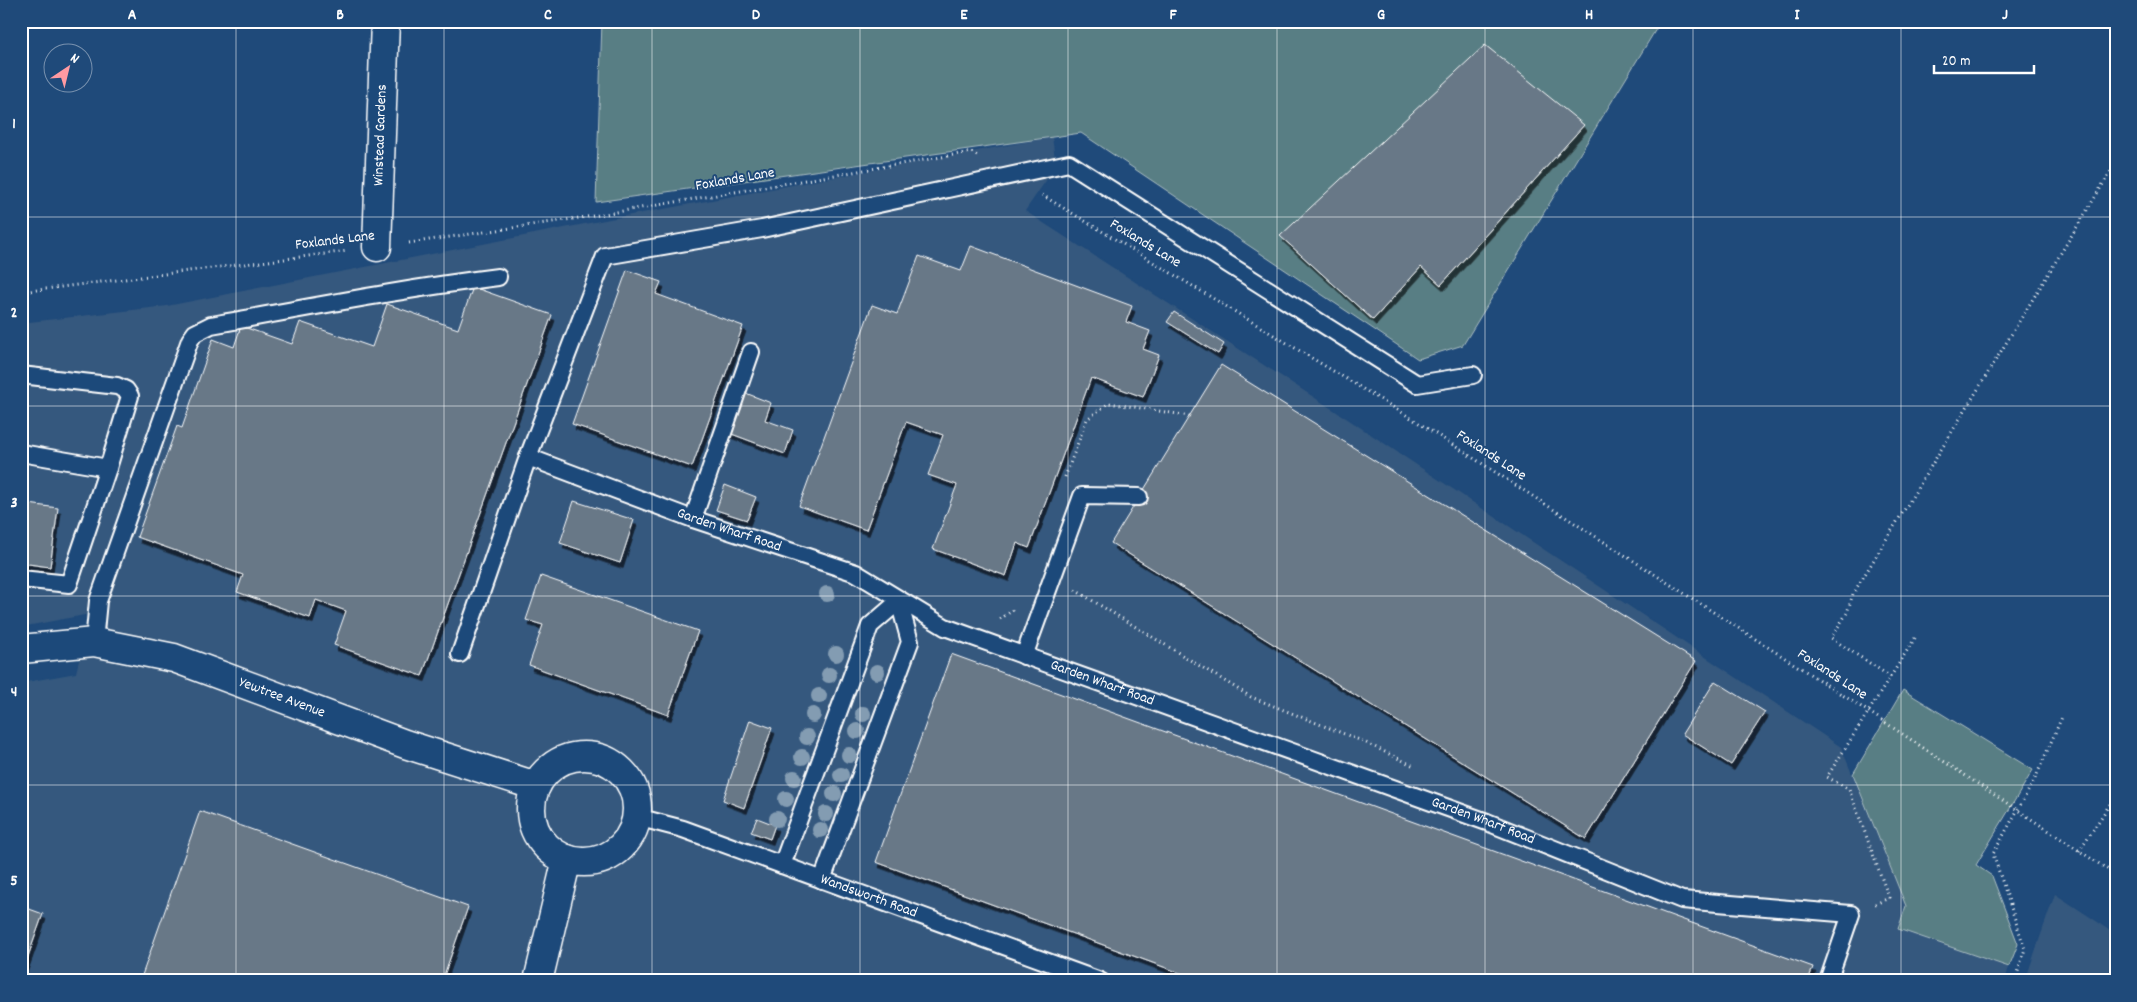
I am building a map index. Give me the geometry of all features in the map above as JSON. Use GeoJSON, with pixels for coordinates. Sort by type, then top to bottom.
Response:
{"type":"FeatureCollection","features":[{"type":"Feature","properties":{"kind":"street","name":"Winstead Gardens"},"geometry":{"type":"LineString","coordinates":[[377,247],[385,21]]}},
{"type":"Feature","properties":{"kind":"street","name":"Yewtree Avenue"},"geometry":{"type":"LineString","coordinates":[[21,649],[94,642],[174,658],[405,744],[536,786]]}},
{"type":"Feature","properties":{"kind":"street"},"geometry":{"type":"LineString","coordinates":[[575,756],[592,756],[608,761],[621,771],[631,784],[637,800],[637,817],[632,832],[624,845],[612,855],[597,861],[582,862],[567,859],[551,851],[539,837],[532,821],[531,803],[536,786],[546,772],[559,762],[575,756]]}},
{"type":"Feature","properties":{"kind":"street"},"geometry":{"type":"LineString","coordinates":[[538,981],[567,859]]}},
{"type":"Feature","properties":{"kind":"lane"},"geometry":{"type":"LineString","coordinates":[[460,654],[528,457],[605,256],[762,229],[1069,163],[1417,384],[1474,376]]}},
{"type":"Feature","properties":{"kind":"lane"},"geometry":{"type":"LineString","coordinates":[[94,642],[98,601],[171,392],[190,340],[195,333],[211,325],[311,306],[426,286],[498,277]]}},
{"type":"Feature","properties":{"kind":"lane"},"geometry":{"type":"LineString","coordinates":[[692,520],[751,352]]}},
{"type":"Feature","properties":{"kind":"lane"},"geometry":{"type":"LineString","coordinates":[[21,376],[117,386],[126,390],[130,396],[69,584],[21,579]]}},
{"type":"Feature","properties":{"kind":"lane"},"geometry":{"type":"LineString","coordinates":[[21,453],[108,468]]}},
{"type":"Feature","properties":{"kind":"lane","name":"Garden Wharf Road"},"geometry":{"type":"LineString","coordinates":[[528,457],[692,520],[856,573],[899,601],[945,627],[1487,822],[1682,900],[1851,914]]}},
{"type":"Feature","properties":{"kind":"lane"},"geometry":{"type":"LineString","coordinates":[[1024,656],[1082,496],[1139,497]]}},
{"type":"Feature","properties":{"kind":"lane"},"geometry":{"type":"LineString","coordinates":[[782,866],[870,626],[899,601],[910,642],[822,880]]}},
{"type":"Feature","properties":{"kind":"lane","name":"Wandsworth Road"},"geometry":{"type":"LineString","coordinates":[[637,817],[683,829],[1100,981]]}},
{"type":"Feature","properties":{"kind":"lane"},"geometry":{"type":"LineString","coordinates":[[1828,981],[1851,914]]}},
{"type":"Feature","properties":{"kind":"path","name":"Foxlands Lane"},"geometry":{"type":"LineString","coordinates":[[21,292],[377,247],[593,216],[971,152],[1411,418],[1869,712],[2116,875]]}},
{"type":"Feature","properties":{"kind":"path"},"geometry":{"type":"LineString","coordinates":[[1891,677],[1831,638],[1847,613],[1857,586],[2050,269],[2111,171],[2116,173]]}},
{"type":"Feature","properties":{"kind":"path"},"geometry":{"type":"LineString","coordinates":[[1051,581],[1075,590],[1251,697],[1362,741],[1422,770]]}},
{"type":"Feature","properties":{"kind":"path"},"geometry":{"type":"LineString","coordinates":[[1851,914],[1889,898],[1850,789],[1827,777],[1916,636]]}},
{"type":"Feature","properties":{"kind":"path"},"geometry":{"type":"LineString","coordinates":[[2015,981],[2025,949],[1992,854],[2035,779],[2062,717]]}},
{"type":"Feature","properties":{"kind":"path"},"geometry":{"type":"LineString","coordinates":[[2079,851],[2116,795]]}},
{"type":"Feature","properties":{"kind":"shaded area"},"geometry":{"type":"Polygon","coordinates":[[[1052,137],[1056,166],[1025,211],[1346,418],[1841,747],[1906,906],[1898,929],[2009,967],[2005,981],[21,981],[21,683],[76,673],[90,614],[21,627],[21,323],[167,306],[615,218],[1052,137]]]}},
{"type":"Feature","properties":{"kind":"shaded area"},"geometry":{"type":"Polygon","coordinates":[[[2055,894],[2116,934],[2116,981],[2025,981],[2055,894]]]}},
{"type":"Feature","properties":{"kind":"green space"},"geometry":{"type":"Polygon","coordinates":[[[602,21],[1661,21],[1463,345],[1418,359],[1081,133],[596,202],[602,21]]]}},
{"type":"Feature","properties":{"kind":"green space"},"geometry":{"type":"Polygon","coordinates":[[[1903,690],[2033,770],[1976,865],[1992,876],[2018,944],[2009,967],[1898,929],[1906,906],[1853,774],[1903,690]]]}},
{"type":"Feature","properties":{"kind":"building"},"geometry":{"type":"Polygon","coordinates":[[[1485,45],[1584,125],[1441,285],[1421,267],[1373,320],[1280,236],[1485,45]]]}},
{"type":"Feature","properties":{"kind":"building"},"geometry":{"type":"Polygon","coordinates":[[[971,246],[1132,306],[1126,322],[1150,331],[1143,349],[1159,355],[1143,397],[1091,378],[1029,548],[1017,543],[1006,576],[933,549],[957,485],[928,475],[943,435],[906,422],[866,530],[799,506],[872,305],[897,314],[919,256],[961,271],[971,246]]]}},
{"type":"Feature","properties":{"kind":"building"},"geometry":{"type":"Polygon","coordinates":[[[627,270],[661,282],[656,294],[743,326],[692,467],[572,424],[627,270]]]}},
{"type":"Feature","properties":{"kind":"building"},"geometry":{"type":"Polygon","coordinates":[[[473,287],[552,315],[422,676],[334,645],[346,611],[316,600],[310,618],[237,592],[243,575],[137,537],[177,426],[182,428],[213,339],[234,347],[241,326],[292,344],[300,322],[372,347],[387,304],[458,329],[473,287]]]}},
{"type":"Feature","properties":{"kind":"building"},"geometry":{"type":"Polygon","coordinates":[[[1174,312],[1224,344],[1218,354],[1167,322],[1174,312]]]}},
{"type":"Feature","properties":{"kind":"building"},"geometry":{"type":"Polygon","coordinates":[[[1221,365],[1696,661],[1586,839],[1111,543],[1221,365]]]}},
{"type":"Feature","properties":{"kind":"building"},"geometry":{"type":"Polygon","coordinates":[[[743,392],[771,403],[765,420],[793,430],[785,454],[729,433],[743,392]]]}},
{"type":"Feature","properties":{"kind":"building"},"geometry":{"type":"Polygon","coordinates":[[[725,485],[756,497],[747,520],[716,510],[725,485]]]}},
{"type":"Feature","properties":{"kind":"building"},"geometry":{"type":"Polygon","coordinates":[[[574,501],[634,520],[620,563],[560,543],[574,501]]]}},
{"type":"Feature","properties":{"kind":"building"},"geometry":{"type":"Polygon","coordinates":[[[21,503],[58,508],[50,567],[21,563],[21,503]]]}},
{"type":"Feature","properties":{"kind":"building"},"geometry":{"type":"Polygon","coordinates":[[[541,576],[698,631],[668,715],[529,665],[543,625],[526,620],[541,576]]]}},
{"type":"Feature","properties":{"kind":"building"},"geometry":{"type":"Polygon","coordinates":[[[951,654],[1813,967],[1808,981],[1202,981],[876,862],[951,654]]]}},
{"type":"Feature","properties":{"kind":"building"},"geometry":{"type":"Polygon","coordinates":[[[1715,681],[1765,712],[1731,765],[1682,734],[1715,681]]]}},
{"type":"Feature","properties":{"kind":"building"},"geometry":{"type":"Polygon","coordinates":[[[750,720],[772,728],[744,808],[723,800],[750,720]]]}},
{"type":"Feature","properties":{"kind":"building"},"geometry":{"type":"Polygon","coordinates":[[[200,811],[468,907],[442,981],[140,981],[200,811]]]}},
{"type":"Feature","properties":{"kind":"building"},"geometry":{"type":"Polygon","coordinates":[[[757,818],[775,825],[770,839],[751,832],[757,818]]]}},
{"type":"Feature","properties":{"kind":"building"},"geometry":{"type":"Polygon","coordinates":[[[21,906],[43,914],[21,976],[21,906]]]}}]}
